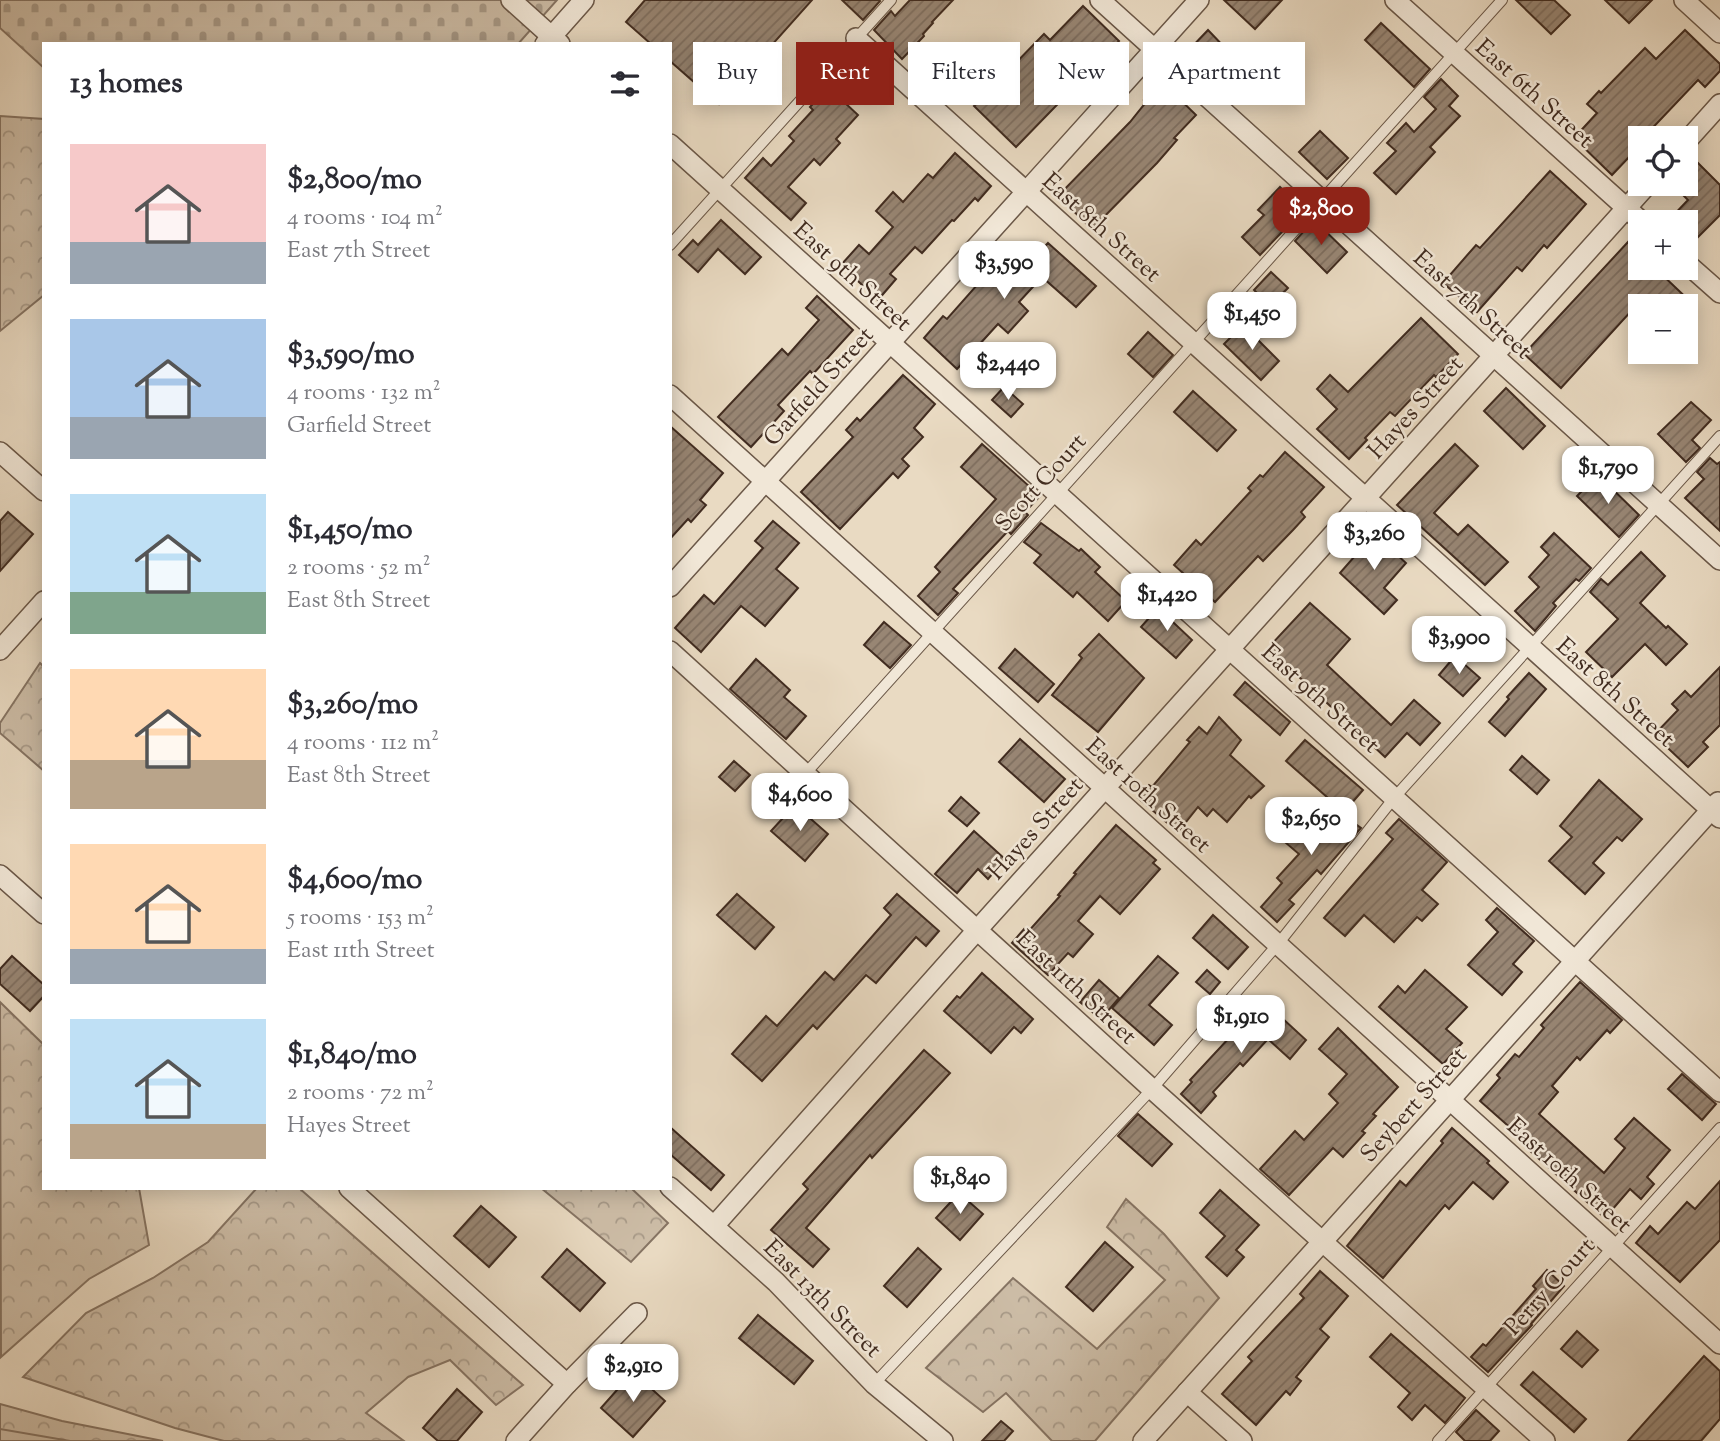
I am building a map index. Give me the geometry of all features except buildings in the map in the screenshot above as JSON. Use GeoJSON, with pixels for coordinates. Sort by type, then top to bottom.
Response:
{"type":"FeatureCollection","features":[{"type":"Feature","properties":{"kind":"street"},"geometry":{"type":"LineString","coordinates":[[511,0],[552,41],[584,0]]}},
{"type":"Feature","properties":{"kind":"street","name":"East 7th Street"},"geometry":{"type":"LineString","coordinates":[[1100,0],[1146,42]]}},
{"type":"Feature","properties":{"kind":"street","name":"Garfield Street"},"geometry":{"type":"LineString","coordinates":[[1160,42],[1199,0]]}},
{"type":"Feature","properties":{"kind":"street","name":"East 6th Street"},"geometry":{"type":"LineString","coordinates":[[1395,0],[1628,210]]}},
{"type":"Feature","properties":{"kind":"street"},"geometry":{"type":"LineString","coordinates":[[1684,0],[1720,33]]}},
{"type":"Feature","properties":{"kind":"street","name":"East 8th Street"},"geometry":{"type":"LineString","coordinates":[[856,38],[1530,647],[1717,810]]}},
{"type":"Feature","properties":{"kind":"street","name":"Garfield Street"},"geometry":{"type":"LineString","coordinates":[[672,585],[1143,61]]}},
{"type":"Feature","properties":{"kind":"street"},"geometry":{"type":"LineString","coordinates":[[1698,129],[1720,104]]}},
{"type":"Feature","properties":{"kind":"street","name":"East 7th Street"},"geometry":{"type":"LineString","coordinates":[[1216,105],[1720,560]]}},
{"type":"Feature","properties":{"kind":"street","name":"East 9th Street"},"geometry":{"type":"LineString","coordinates":[[672,146],[1720,1092]]}},
{"type":"Feature","properties":{"kind":"street","name":"Hayes Street"},"geometry":{"type":"LineString","coordinates":[[713,1226],[1637,196]]}},
{"type":"Feature","properties":{"kind":"street"},"geometry":{"type":"LineString","coordinates":[[1698,274],[1720,293]]}},
{"type":"Feature","properties":{"kind":"street","name":"East 10th Street"},"geometry":{"type":"LineString","coordinates":[[672,397],[1720,1344]]}},
{"type":"Feature","properties":{"kind":"street"},"geometry":{"type":"LineString","coordinates":[[0,452],[42,489]]}},
{"type":"Feature","properties":{"kind":"street"},"geometry":{"type":"LineString","coordinates":[[0,650],[42,603]]}},
{"type":"Feature","properties":{"kind":"street","name":"East 11th Street"},"geometry":{"type":"LineString","coordinates":[[672,653],[1545,1441]]}},
{"type":"Feature","properties":{"kind":"street","name":"Seybert Street"},"geometry":{"type":"LineString","coordinates":[[1143,1441],[1575,961],[1717,810]]}},
{"type":"Feature","properties":{"kind":"street"},"geometry":{"type":"LineString","coordinates":[[0,874],[42,912]]}},
{"type":"Feature","properties":{"kind":"street","name":"East 13th Street"},"geometry":{"type":"LineString","coordinates":[[672,1189],[776,1282],[874,1384],[943,1441]]}},
{"type":"Feature","properties":{"kind":"street"},"geometry":{"type":"LineString","coordinates":[[351,1190],[567,1384]]}},
{"type":"Feature","properties":{"kind":"street"},"geometry":{"type":"LineString","coordinates":[[516,1441],[567,1384],[638,1313]]}},
{"type":"Feature","properties":{"kind":"street"},"geometry":{"type":"LineString","coordinates":[[1187,1392],[1242,1441]]}},
{"type":"Feature","properties":{"kind":"lane"},"geometry":{"type":"LineString","coordinates":[[672,243],[891,0]]}},
{"type":"Feature","properties":{"kind":"lane","name":"Scott Court"},"geometry":{"type":"LineString","coordinates":[[806,773],[1502,0]]}},
{"type":"Feature","properties":{"kind":"lane"},"geometry":{"type":"LineString","coordinates":[[874,1384],[1152,1089],[1278,944],[1394,798],[1720,436]]}},
{"type":"Feature","properties":{"kind":"lane","name":"Perry Court"},"geometry":{"type":"LineString","coordinates":[[1438,1441],[1720,1128]]}},
{"type":"Feature","properties":{"kind":"green space"},"geometry":{"type":"Polygon","coordinates":[[[0,0],[557,0],[520,42],[42,42],[42,66],[0,28],[0,0]]]}},
{"type":"Feature","properties":{"kind":"green space"},"geometry":{"type":"Polygon","coordinates":[[[0,116],[42,119],[42,297],[0,331],[0,116]]]}},
{"type":"Feature","properties":{"kind":"green space"},"geometry":{"type":"Polygon","coordinates":[[[40,663],[42,769],[0,733],[0,723],[40,663]]]}},
{"type":"Feature","properties":{"kind":"green space"},"geometry":{"type":"Polygon","coordinates":[[[0,1002],[42,1043],[42,1190],[139,1190],[149,1245],[89,1279],[1,1357],[0,1002]]]}},
{"type":"Feature","properties":{"kind":"green space"},"geometry":{"type":"Polygon","coordinates":[[[255,1190],[301,1190],[523,1385],[496,1405],[450,1360],[408,1377],[366,1413],[404,1441],[224,1441],[175,1428],[23,1377],[86,1313],[153,1278],[208,1242],[255,1190]]]}},
{"type":"Feature","properties":{"kind":"green space"},"geometry":{"type":"Polygon","coordinates":[[[543,1190],[633,1190],[668,1223],[631,1262],[543,1190]]]}},
{"type":"Feature","properties":{"kind":"green space"},"geometry":{"type":"Polygon","coordinates":[[[1126,1199],[1164,1234],[1219,1298],[1095,1441],[1052,1441],[1006,1393],[983,1412],[926,1368],[1013,1278],[1097,1349],[1165,1280],[1107,1227],[1126,1199]]]}},
{"type":"Feature","properties":{"kind":"green space"},"geometry":{"type":"Polygon","coordinates":[[[0,1404],[62,1421],[163,1441],[0,1441],[0,1404]]]}},
{"type":"Feature","properties":{"kind":"green space"},"geometry":{"type":"Polygon","coordinates":[[[0,1429],[70,1441],[0,1441],[0,1429]]]}}]}
